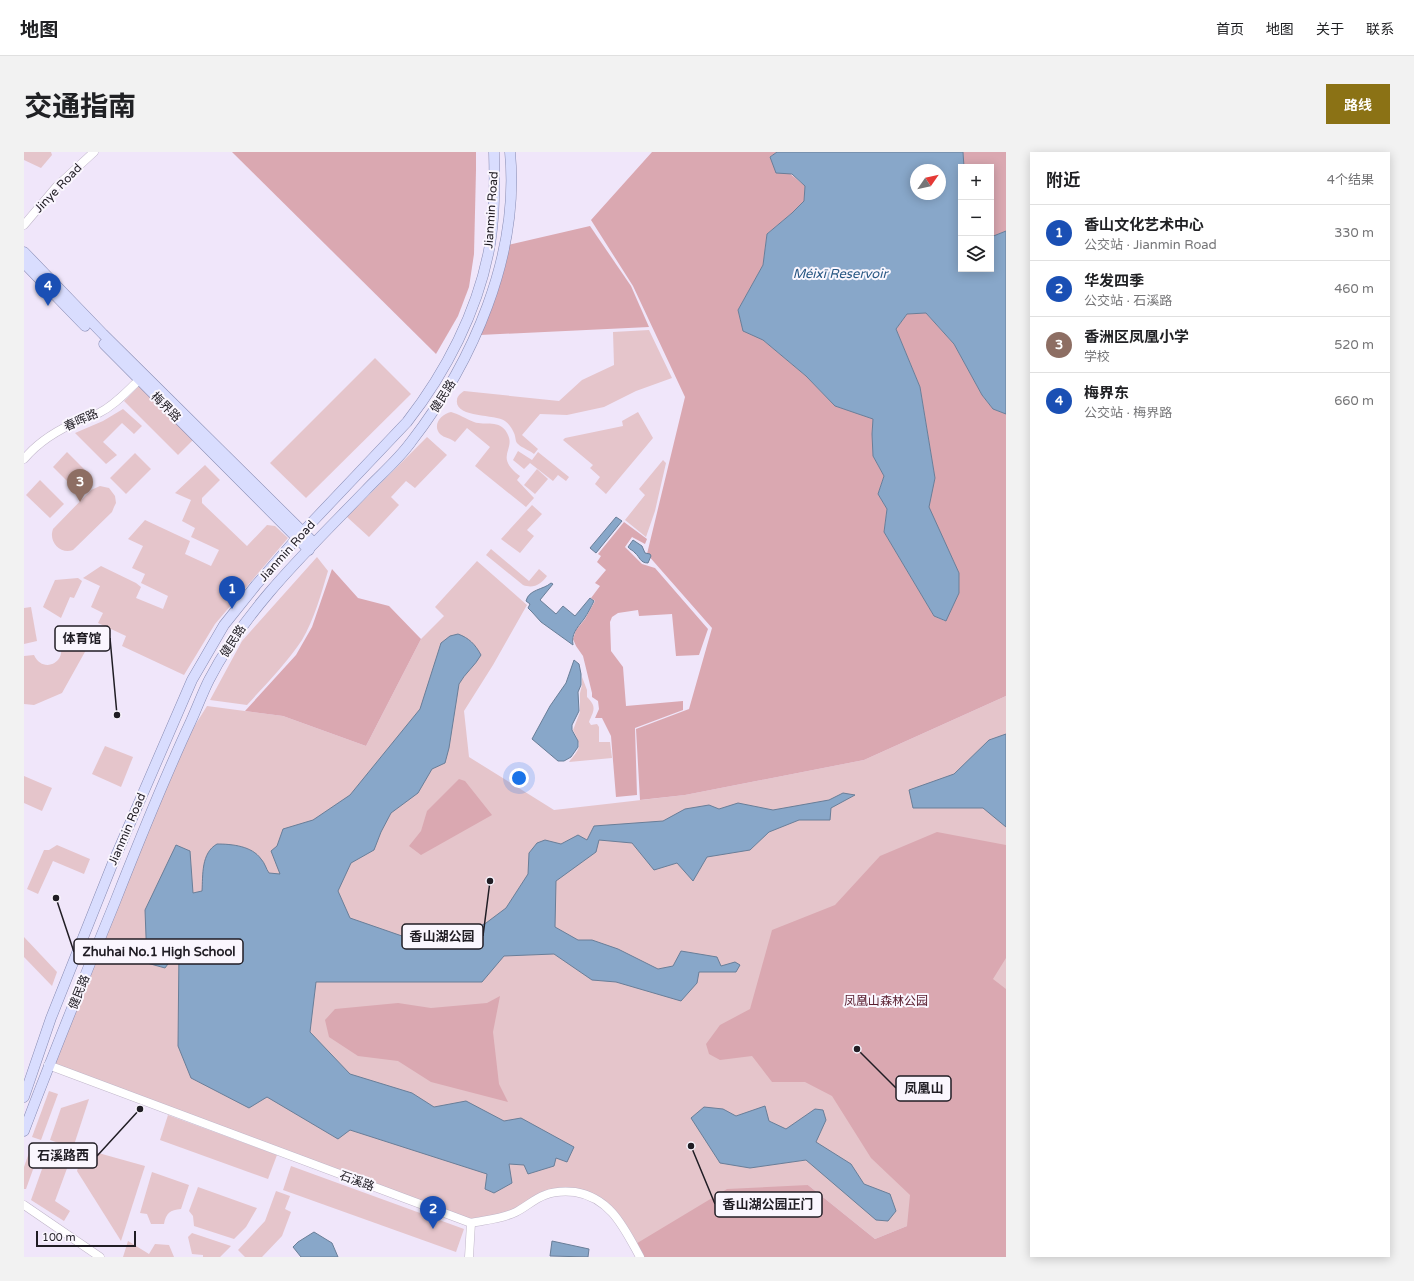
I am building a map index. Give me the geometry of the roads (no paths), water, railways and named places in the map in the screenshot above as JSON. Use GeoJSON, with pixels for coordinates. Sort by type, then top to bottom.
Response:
{"type":"FeatureCollection","features":[{"type":"Feature","properties":{"kind":"main road","name":"Jianmin Road"},"geometry":{"type":"LineString","coordinates":[[24,1097],[51,1018],[112,865],[192,680],[224,625],[256,585],[300,535],[407,422],[421,405],[458,340],[482,279],[489,248],[494,200],[494,152]]}},
{"type":"Feature","properties":{"kind":"main road","name":"健民路"},"geometry":{"type":"LineString","coordinates":[[24,1131],[48,1066],[160,789],[209,681],[241,627],[311,546],[411,443],[438,405],[472,344],[487,306],[503,253],[510,209],[510,152]]}},
{"type":"Feature","properties":{"kind":"main road"},"geometry":{"type":"LineString","coordinates":[[24,252],[102,334],[311,546]]}},
{"type":"Feature","properties":{"kind":"main road","name":"梅界路"},"geometry":{"type":"LineString","coordinates":[[24,263],[139,380],[300,535]]}},
{"type":"Feature","properties":{"kind":"street","name":"Jinye Road"},"geometry":{"type":"LineString","coordinates":[[24,225],[57,186],[94,152]]}},
{"type":"Feature","properties":{"kind":"street","name":"春晖路"},"geometry":{"type":"LineString","coordinates":[[24,460],[32,449],[47,437],[64,427],[98,413],[114,404],[139,380]]}},
{"type":"Feature","properties":{"kind":"street","name":"石溪路"},"geometry":{"type":"LineString","coordinates":[[48,1066],[471,1223]]}},
{"type":"Feature","properties":{"kind":"street"},"geometry":{"type":"LineString","coordinates":[[469,1257],[471,1223],[509,1215],[539,1197],[553,1193],[566,1192],[584,1194],[602,1202],[613,1212],[640,1257]]}},
{"type":"Feature","properties":{"kind":"street"},"geometry":{"type":"LineString","coordinates":[[24,1205],[100,1257]]}},
{"type":"Feature","properties":{"kind":"water","name":"Méixī Reservoir"},"geometry":{"type":"Polygon","coordinates":[[[777,152],[963,152],[964,164],[958,164],[958,272],[994,272],[994,236],[1006,231],[1006,414],[993,409],[982,395],[954,344],[926,313],[907,314],[896,329],[920,387],[935,478],[929,507],[959,573],[959,593],[946,621],[934,616],[884,532],[887,509],[878,494],[884,476],[873,456],[873,419],[835,406],[806,376],[763,340],[743,331],[738,310],[763,265],[767,234],[804,201],[805,186],[792,174],[776,173],[770,157],[777,152]]]}},
{"type":"Feature","properties":{"kind":"water"},"geometry":{"type":"Polygon","coordinates":[[[616,517],[622,521],[596,553],[590,548],[616,517]]]}},
{"type":"Feature","properties":{"kind":"water"},"geometry":{"type":"Polygon","coordinates":[[[633,540],[642,546],[645,553],[650,554],[651,556],[648,563],[642,561],[628,547],[633,540]]]}},
{"type":"Feature","properties":{"kind":"water"},"geometry":{"type":"Polygon","coordinates":[[[551,583],[553,584],[540,600],[556,614],[563,606],[575,616],[590,598],[594,601],[575,631],[573,645],[541,622],[528,608],[530,604],[526,601],[530,594],[551,583]]]}},
{"type":"Feature","properties":{"kind":"water"},"geometry":{"type":"Polygon","coordinates":[[[458,634],[471,642],[481,655],[459,684],[449,748],[445,763],[432,769],[418,793],[391,813],[374,850],[351,863],[338,891],[350,918],[428,945],[461,936],[486,923],[506,908],[528,874],[529,853],[537,843],[545,840],[561,844],[578,835],[587,840],[594,826],[663,821],[685,809],[709,805],[719,809],[738,803],[773,810],[829,800],[843,793],[855,795],[831,808],[830,820],[799,820],[769,832],[750,850],[707,857],[693,881],[677,863],[654,870],[632,843],[599,840],[596,852],[556,881],[555,927],[578,940],[592,940],[618,949],[658,969],[673,966],[681,951],[717,957],[721,966],[735,962],[740,965],[736,972],[699,972],[697,983],[681,1001],[616,982],[592,980],[554,954],[504,956],[482,982],[316,982],[310,1032],[350,1074],[412,1093],[434,1107],[466,1101],[504,1121],[521,1118],[574,1147],[567,1162],[556,1158],[554,1166],[528,1174],[524,1165],[509,1164],[512,1183],[494,1193],[485,1189],[487,1174],[350,1130],[338,1139],[267,1097],[249,1108],[191,1078],[178,1046],[179,949],[165,968],[147,963],[145,910],[176,845],[190,851],[193,893],[202,891],[205,859],[212,848],[217,844],[235,845],[252,851],[264,862],[269,873],[280,874],[271,851],[277,846],[283,829],[313,820],[350,795],[420,709],[441,643],[450,636],[458,634]]]}},
{"type":"Feature","properties":{"kind":"water"},"geometry":{"type":"Polygon","coordinates":[[[574,660],[579,664],[581,674],[581,685],[578,692],[579,711],[572,725],[572,730],[578,741],[578,747],[571,757],[564,761],[558,761],[532,739],[550,706],[566,683],[574,660]]]}},
{"type":"Feature","properties":{"kind":"water"},"geometry":{"type":"Polygon","coordinates":[[[1006,734],[1006,827],[983,808],[913,808],[909,790],[954,774],[989,740],[1006,734]]]}},
{"type":"Feature","properties":{"kind":"water"},"geometry":{"type":"Polygon","coordinates":[[[765,1106],[769,1121],[786,1129],[815,1109],[823,1110],[826,1120],[816,1142],[851,1164],[864,1184],[890,1194],[896,1211],[888,1221],[876,1220],[806,1160],[750,1168],[720,1163],[691,1118],[704,1107],[723,1109],[736,1116],[765,1106]]]}},
{"type":"Feature","properties":{"kind":"water"},"geometry":{"type":"Polygon","coordinates":[[[314,1232],[332,1243],[338,1257],[301,1257],[293,1247],[314,1232]]]}},
{"type":"Feature","properties":{"kind":"water"},"geometry":{"type":"Polygon","coordinates":[[[552,1241],[589,1249],[588,1257],[550,1256],[552,1241]]]}},
{"type":"Feature","properties":{"kind":"place","name":"梅界东"},"geometry":{"type":"Point","coordinates":[48,306]}},
{"type":"Feature","properties":{"kind":"place","name":"香洲区凤凰小学"},"geometry":{"type":"Point","coordinates":[80,502]}},
{"type":"Feature","properties":{"kind":"place","name":"香山文化艺术中心"},"geometry":{"type":"Point","coordinates":[232,609]}},
{"type":"Feature","properties":{"kind":"place","name":"体育馆"},"geometry":{"type":"Point","coordinates":[117,715]}},
{"type":"Feature","properties":{"kind":"place","name":"香山湖公园"},"geometry":{"type":"Point","coordinates":[490,881]}},
{"type":"Feature","properties":{"kind":"place","name":"Zhuhai No.1 High School"},"geometry":{"type":"Point","coordinates":[56,898]}},
{"type":"Feature","properties":{"kind":"place","name":"凤凰山"},"geometry":{"type":"Point","coordinates":[857,1049]}},
{"type":"Feature","properties":{"kind":"place","name":"石溪路西"},"geometry":{"type":"Point","coordinates":[140,1109]}},
{"type":"Feature","properties":{"kind":"place","name":"香山湖公园正门"},"geometry":{"type":"Point","coordinates":[691,1146]}},
{"type":"Feature","properties":{"kind":"place","name":"华发四季"},"geometry":{"type":"Point","coordinates":[433,1229]}},
{"type":"Feature","properties":{"kind":"park label","name":"凤凰山森林公园"},"geometry":{"type":"Point","coordinates":[886,1001]}}]}
